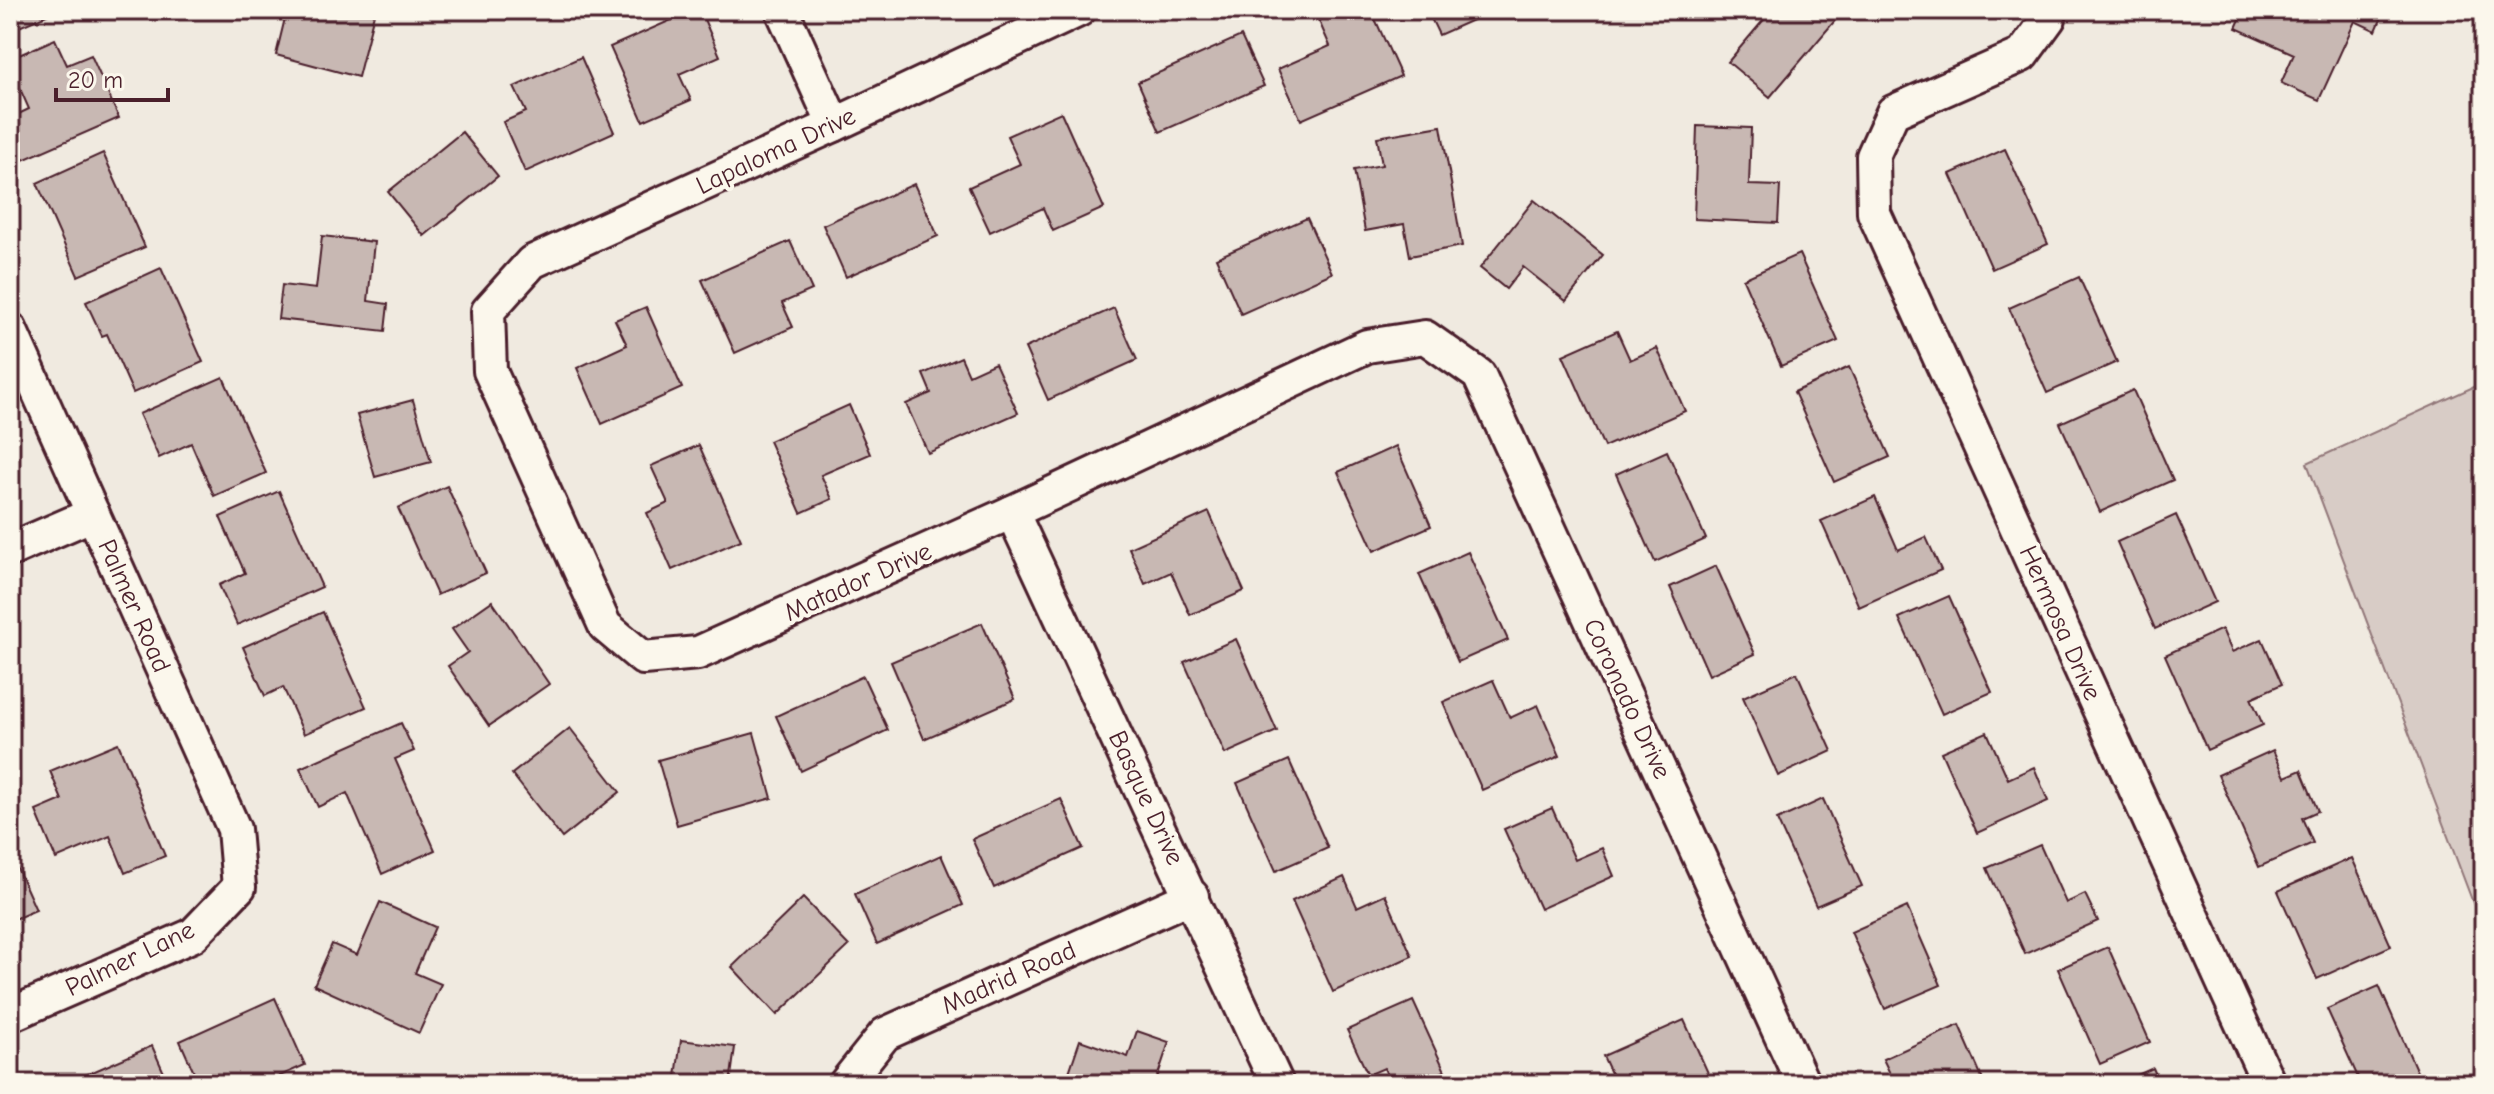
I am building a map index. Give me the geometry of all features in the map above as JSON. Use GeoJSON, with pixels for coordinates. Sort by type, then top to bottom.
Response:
{"type":"FeatureCollection","features":[{"type":"Feature","properties":{"kind":"street"},"geometry":{"type":"LineString","coordinates":[[782,10],[834,125]]}},
{"type":"Feature","properties":{"kind":"street","name":"Lapaloma Drive"},"geometry":{"type":"LineString","coordinates":[[488,311],[532,262],[1079,10]]}},
{"type":"Feature","properties":{"kind":"street","name":"Hermosa Drive"},"geometry":{"type":"LineString","coordinates":[[2047,10],[2049,18],[2022,55],[1893,112],[1873,156],[1874,213],[2269,1084]]}},
{"type":"Feature","properties":{"kind":"street","name":"Matador Drive"},"geometry":{"type":"LineString","coordinates":[[488,311],[490,371],[605,626],[643,658],[698,653],[1012,512],[1367,346],[1425,337]]}},
{"type":"Feature","properties":{"kind":"street","name":"Palmer Road"},"geometry":{"type":"LineString","coordinates":[[10,329],[234,829],[239,887]]}},
{"type":"Feature","properties":{"kind":"street","name":"Coronado Drive"},"geometry":{"type":"LineString","coordinates":[[1425,337],[1479,375],[1803,1084]]}},
{"type":"Feature","properties":{"kind":"street","name":"Basque Drive"},"geometry":{"type":"LineString","coordinates":[[1012,512],[1277,1084]]}},
{"type":"Feature","properties":{"kind":"street"},"geometry":{"type":"LineString","coordinates":[[10,550],[93,514]]}},
{"type":"Feature","properties":{"kind":"street","name":"Palmer Lane"},"geometry":{"type":"LineString","coordinates":[[10,1015],[193,935],[239,887]]}},
{"type":"Feature","properties":{"kind":"street","name":"Madrid Road"},"geometry":{"type":"LineString","coordinates":[[845,1084],[885,1034],[1192,896]]}},
{"type":"Feature","properties":{"kind":"shaded area"},"geometry":{"type":"Polygon","coordinates":[[[2484,382],[2484,932],[2307,463],[2484,382]]]}},
{"type":"Feature","properties":{"kind":"building"},"geometry":{"type":"Polygon","coordinates":[[[10,10],[47,10],[49,14],[10,31],[10,10]]]}},
{"type":"Feature","properties":{"kind":"building"},"geometry":{"type":"Polygon","coordinates":[[[287,10],[375,10],[358,77],[276,55],[287,10]]]}},
{"type":"Feature","properties":{"kind":"building"},"geometry":{"type":"Polygon","coordinates":[[[700,10],[720,56],[679,74],[691,100],[643,121],[610,47],[700,10]]]}},
{"type":"Feature","properties":{"kind":"building"},"geometry":{"type":"Polygon","coordinates":[[[1314,10],[1371,10],[1401,76],[1301,120],[1278,69],[1330,46],[1314,10]]]}},
{"type":"Feature","properties":{"kind":"building"},"geometry":{"type":"Polygon","coordinates":[[[1427,10],[1495,10],[1439,35],[1427,10]]]}},
{"type":"Feature","properties":{"kind":"building"},"geometry":{"type":"Polygon","coordinates":[[[1772,10],[1844,10],[1770,97],[1728,62],[1772,10]]]}},
{"type":"Feature","properties":{"kind":"building"},"geometry":{"type":"Polygon","coordinates":[[[2244,10],[2385,10],[2376,31],[2355,21],[2319,100],[2281,83],[2294,54],[2236,28],[2244,10]]]}},
{"type":"Feature","properties":{"kind":"building"},"geometry":{"type":"Polygon","coordinates":[[[1241,36],[1264,86],[1160,132],[1138,82],[1241,36]]]}},
{"type":"Feature","properties":{"kind":"building"},"geometry":{"type":"Polygon","coordinates":[[[55,39],[67,65],[91,55],[119,118],[23,160],[10,131],[10,118],[29,109],[10,66],[10,59],[55,39]]]}},
{"type":"Feature","properties":{"kind":"building"},"geometry":{"type":"Polygon","coordinates":[[[581,57],[614,132],[525,172],[503,122],[526,112],[514,87],[581,57]]]}},
{"type":"Feature","properties":{"kind":"building"},"geometry":{"type":"Polygon","coordinates":[[[1061,112],[1104,208],[1053,231],[1043,208],[990,232],[969,187],[1020,164],[1007,136],[1061,112]]]}},
{"type":"Feature","properties":{"kind":"building"},"geometry":{"type":"Polygon","coordinates":[[[1441,126],[1462,246],[1410,256],[1404,224],[1365,231],[1354,170],[1382,165],[1377,137],[1441,126]]]}},
{"type":"Feature","properties":{"kind":"building"},"geometry":{"type":"Polygon","coordinates":[[[1697,126],[1751,128],[1749,185],[1780,186],[1778,223],[1694,219],[1697,126]]]}},
{"type":"Feature","properties":{"kind":"building"},"geometry":{"type":"Polygon","coordinates":[[[462,132],[498,176],[424,236],[388,192],[462,132]]]}},
{"type":"Feature","properties":{"kind":"building"},"geometry":{"type":"Polygon","coordinates":[[[2005,149],[2048,244],[1992,269],[1950,174],[2005,149]]]}},
{"type":"Feature","properties":{"kind":"building"},"geometry":{"type":"Polygon","coordinates":[[[103,153],[145,247],[78,276],[37,183],[103,153]]]}},
{"type":"Feature","properties":{"kind":"building"},"geometry":{"type":"Polygon","coordinates":[[[914,184],[938,236],[846,277],[823,225],[914,184]]]}},
{"type":"Feature","properties":{"kind":"building"},"geometry":{"type":"Polygon","coordinates":[[[1534,200],[1603,255],[1566,301],[1523,267],[1506,289],[1480,268],[1534,200]]]}},
{"type":"Feature","properties":{"kind":"building"},"geometry":{"type":"Polygon","coordinates":[[[1307,218],[1332,273],[1241,314],[1216,258],[1307,218]]]}},
{"type":"Feature","properties":{"kind":"building"},"geometry":{"type":"Polygon","coordinates":[[[322,236],[374,242],[368,301],[388,304],[385,331],[278,319],[282,285],[316,289],[322,236]]]}},
{"type":"Feature","properties":{"kind":"building"},"geometry":{"type":"Polygon","coordinates":[[[790,241],[812,290],[782,303],[793,327],[735,353],[702,280],[790,241]]]}},
{"type":"Feature","properties":{"kind":"building"},"geometry":{"type":"Polygon","coordinates":[[[1799,254],[1838,341],[1781,366],[1743,279],[1799,254]]]}},
{"type":"Feature","properties":{"kind":"building"},"geometry":{"type":"Polygon","coordinates":[[[161,268],[203,362],[133,393],[107,334],[102,336],[86,302],[161,268]]]}},
{"type":"Feature","properties":{"kind":"building"},"geometry":{"type":"Polygon","coordinates":[[[2079,277],[2117,362],[2047,393],[2009,308],[2079,277]]]}},
{"type":"Feature","properties":{"kind":"building"},"geometry":{"type":"Polygon","coordinates":[[[646,307],[682,388],[602,424],[577,368],[627,345],[615,320],[646,307]]]}},
{"type":"Feature","properties":{"kind":"building"},"geometry":{"type":"Polygon","coordinates":[[[1114,308],[1137,360],[1048,400],[1025,348],[1114,308]]]}},
{"type":"Feature","properties":{"kind":"building"},"geometry":{"type":"Polygon","coordinates":[[[1617,331],[1630,360],[1657,348],[1685,411],[1604,447],[1563,355],[1617,331]]]}},
{"type":"Feature","properties":{"kind":"building"},"geometry":{"type":"Polygon","coordinates":[[[961,357],[969,375],[995,363],[1018,413],[928,453],[906,404],[931,393],[923,374],[961,357]]]}},
{"type":"Feature","properties":{"kind":"building"},"geometry":{"type":"Polygon","coordinates":[[[1849,367],[1890,457],[1834,482],[1794,392],[1849,367]]]}},
{"type":"Feature","properties":{"kind":"building"},"geometry":{"type":"Polygon","coordinates":[[[223,377],[266,473],[214,496],[191,443],[159,458],[139,414],[223,377]]]}},
{"type":"Feature","properties":{"kind":"building"},"geometry":{"type":"Polygon","coordinates":[[[2133,390],[2173,480],[2100,512],[2060,423],[2133,390]]]}},
{"type":"Feature","properties":{"kind":"building"},"geometry":{"type":"Polygon","coordinates":[[[413,400],[431,462],[375,477],[357,415],[413,400]]]}},
{"type":"Feature","properties":{"kind":"building"},"geometry":{"type":"Polygon","coordinates":[[[849,405],[870,454],[821,475],[832,499],[801,513],[769,441],[849,405]]]}},
{"type":"Feature","properties":{"kind":"building"},"geometry":{"type":"Polygon","coordinates":[[[699,445],[741,540],[672,570],[647,513],[668,503],[651,466],[699,445]]]}},
{"type":"Feature","properties":{"kind":"building"},"geometry":{"type":"Polygon","coordinates":[[[1396,446],[1431,526],[1374,551],[1338,472],[1396,446]]]}},
{"type":"Feature","properties":{"kind":"building"},"geometry":{"type":"Polygon","coordinates":[[[1667,451],[1706,539],[1655,562],[1616,474],[1667,451]]]}},
{"type":"Feature","properties":{"kind":"building"},"geometry":{"type":"Polygon","coordinates":[[[447,486],[486,573],[437,595],[398,508],[447,486]]]}},
{"type":"Feature","properties":{"kind":"building"},"geometry":{"type":"Polygon","coordinates":[[[279,491],[322,587],[237,625],[219,585],[245,573],[220,517],[279,491]]]}},
{"type":"Feature","properties":{"kind":"building"},"geometry":{"type":"Polygon","coordinates":[[[1875,497],[1898,550],[1926,537],[1941,570],[1859,607],[1821,521],[1875,497]]]}},
{"type":"Feature","properties":{"kind":"building"},"geometry":{"type":"Polygon","coordinates":[[[1209,512],[1244,591],[1190,615],[1171,572],[1145,584],[1129,548],[1209,512]]]}},
{"type":"Feature","properties":{"kind":"building"},"geometry":{"type":"Polygon","coordinates":[[[2176,515],[2215,602],[2155,629],[2117,542],[2176,515]]]}},
{"type":"Feature","properties":{"kind":"building"},"geometry":{"type":"Polygon","coordinates":[[[1468,552],[1508,640],[1458,662],[1419,574],[1468,552]]]}},
{"type":"Feature","properties":{"kind":"building"},"geometry":{"type":"Polygon","coordinates":[[[1716,566],[1755,654],[1709,675],[1670,587],[1716,566]]]}},
{"type":"Feature","properties":{"kind":"building"},"geometry":{"type":"Polygon","coordinates":[[[1949,596],[1992,692],[1942,714],[1899,618],[1949,596]]]}},
{"type":"Feature","properties":{"kind":"building"},"geometry":{"type":"Polygon","coordinates":[[[492,601],[549,684],[489,726],[448,666],[468,652],[452,629],[492,601]]]}},
{"type":"Feature","properties":{"kind":"building"},"geometry":{"type":"Polygon","coordinates":[[[323,612],[366,707],[304,734],[283,687],[265,696],[243,647],[323,612]]]}},
{"type":"Feature","properties":{"kind":"building"},"geometry":{"type":"Polygon","coordinates":[[[982,623],[1015,699],[924,739],[891,662],[982,623]]]}},
{"type":"Feature","properties":{"kind":"building"},"geometry":{"type":"Polygon","coordinates":[[[2222,629],[2232,652],[2262,639],[2282,684],[2251,698],[2263,725],[2207,750],[2165,655],[2222,629]]]}},
{"type":"Feature","properties":{"kind":"building"},"geometry":{"type":"Polygon","coordinates":[[[1236,639],[1277,731],[1225,754],[1184,662],[1236,639]]]}},
{"type":"Feature","properties":{"kind":"building"},"geometry":{"type":"Polygon","coordinates":[[[1797,673],[1832,751],[1778,776],[1743,697],[1797,673]]]}},
{"type":"Feature","properties":{"kind":"building"},"geometry":{"type":"Polygon","coordinates":[[[863,676],[888,730],[801,771],[776,716],[863,676]]]}},
{"type":"Feature","properties":{"kind":"building"},"geometry":{"type":"Polygon","coordinates":[[[1493,680],[1510,718],[1538,705],[1560,756],[1482,790],[1443,702],[1493,680]]]}},
{"type":"Feature","properties":{"kind":"building"},"geometry":{"type":"Polygon","coordinates":[[[401,723],[414,751],[395,759],[435,850],[382,874],[347,793],[318,807],[300,768],[401,723]]]}},
{"type":"Feature","properties":{"kind":"building"},"geometry":{"type":"Polygon","coordinates":[[[570,728],[620,792],[562,838],[512,774],[570,728]]]}},
{"type":"Feature","properties":{"kind":"building"},"geometry":{"type":"Polygon","coordinates":[[[1987,732],[2008,779],[2034,767],[2048,801],[1977,833],[1941,752],[1987,732]]]}},
{"type":"Feature","properties":{"kind":"building"},"geometry":{"type":"Polygon","coordinates":[[[754,733],[772,798],[677,825],[658,760],[754,733]]]}},
{"type":"Feature","properties":{"kind":"building"},"geometry":{"type":"Polygon","coordinates":[[[118,743],[165,856],[125,873],[110,836],[56,859],[36,811],[62,800],[50,771],[118,743]]]}},
{"type":"Feature","properties":{"kind":"building"},"geometry":{"type":"Polygon","coordinates":[[[2273,750],[2285,777],[2301,770],[2318,811],[2302,818],[2313,843],[2259,867],[2218,775],[2273,750]]]}},
{"type":"Feature","properties":{"kind":"building"},"geometry":{"type":"Polygon","coordinates":[[[1289,760],[1328,848],[1276,871],[1237,783],[1289,760]]]}},
{"type":"Feature","properties":{"kind":"building"},"geometry":{"type":"Polygon","coordinates":[[[1061,799],[1083,848],[994,888],[972,839],[1061,799]]]}},
{"type":"Feature","properties":{"kind":"building"},"geometry":{"type":"Polygon","coordinates":[[[1823,799],[1862,886],[1816,906],[1777,820],[1823,799]]]}},
{"type":"Feature","properties":{"kind":"building"},"geometry":{"type":"Polygon","coordinates":[[[1552,808],[1575,860],[1602,848],[1614,876],[1540,909],[1504,829],[1552,808]]]}},
{"type":"Feature","properties":{"kind":"building"},"geometry":{"type":"Polygon","coordinates":[[[2040,845],[2066,903],[2085,894],[2098,921],[2025,954],[1987,868],[2040,845]]]}},
{"type":"Feature","properties":{"kind":"building"},"geometry":{"type":"Polygon","coordinates":[[[10,852],[36,910],[10,921],[10,852]]]}},
{"type":"Feature","properties":{"kind":"building"},"geometry":{"type":"Polygon","coordinates":[[[941,855],[963,905],[877,944],[855,894],[941,855]]]}},
{"type":"Feature","properties":{"kind":"building"},"geometry":{"type":"Polygon","coordinates":[[[2352,858],[2391,946],[2317,979],[2278,891],[2352,858]]]}},
{"type":"Feature","properties":{"kind":"building"},"geometry":{"type":"Polygon","coordinates":[[[1344,877],[1357,907],[1385,894],[1412,956],[1333,992],[1292,901],[1344,877]]]}},
{"type":"Feature","properties":{"kind":"building"},"geometry":{"type":"Polygon","coordinates":[[[803,898],[849,946],[777,1015],[732,967],[803,898]]]}},
{"type":"Feature","properties":{"kind":"building"},"geometry":{"type":"Polygon","coordinates":[[[380,902],[435,927],[415,973],[441,984],[419,1033],[314,985],[332,944],[357,955],[380,902]]]}},
{"type":"Feature","properties":{"kind":"building"},"geometry":{"type":"Polygon","coordinates":[[[1907,907],[1941,985],[1885,1009],[1851,932],[1907,907]]]}},
{"type":"Feature","properties":{"kind":"building"},"geometry":{"type":"Polygon","coordinates":[[[2108,947],[2150,1042],[2100,1064],[2058,969],[2108,947]]]}},
{"type":"Feature","properties":{"kind":"building"},"geometry":{"type":"Polygon","coordinates":[[[2379,986],[2418,1074],[2397,1084],[2361,1084],[2327,1009],[2379,986]]]}},
{"type":"Feature","properties":{"kind":"building"},"geometry":{"type":"Polygon","coordinates":[[[275,998],[305,1065],[262,1084],[199,1084],[180,1041],[275,998]]]}},
{"type":"Feature","properties":{"kind":"building"},"geometry":{"type":"Polygon","coordinates":[[[1413,1001],[1445,1071],[1416,1084],[1391,1084],[1384,1068],[1368,1075],[1347,1030],[1413,1001]]]}},
{"type":"Feature","properties":{"kind":"building"},"geometry":{"type":"Polygon","coordinates":[[[1684,1020],[1713,1084],[1616,1084],[1603,1056],[1684,1020]]]}},
{"type":"Feature","properties":{"kind":"building"},"geometry":{"type":"Polygon","coordinates":[[[1959,1025],[1985,1084],[1926,1084],[1923,1076],[1905,1084],[1895,1084],[1883,1059],[1959,1025]]]}},
{"type":"Feature","properties":{"kind":"building"},"geometry":{"type":"Polygon","coordinates":[[[1137,1031],[1169,1042],[1155,1084],[1065,1084],[1080,1040],[1128,1057],[1137,1031]]]}},
{"type":"Feature","properties":{"kind":"building"},"geometry":{"type":"Polygon","coordinates":[[[681,1040],[735,1047],[730,1084],[675,1084],[681,1040]]]}},
{"type":"Feature","properties":{"kind":"building"},"geometry":{"type":"Polygon","coordinates":[[[152,1046],[169,1084],[65,1084],[152,1046]]]}},
{"type":"Feature","properties":{"kind":"building"},"geometry":{"type":"Polygon","coordinates":[[[2153,1068],[2160,1084],[2117,1084],[2153,1068]]]}}]}
